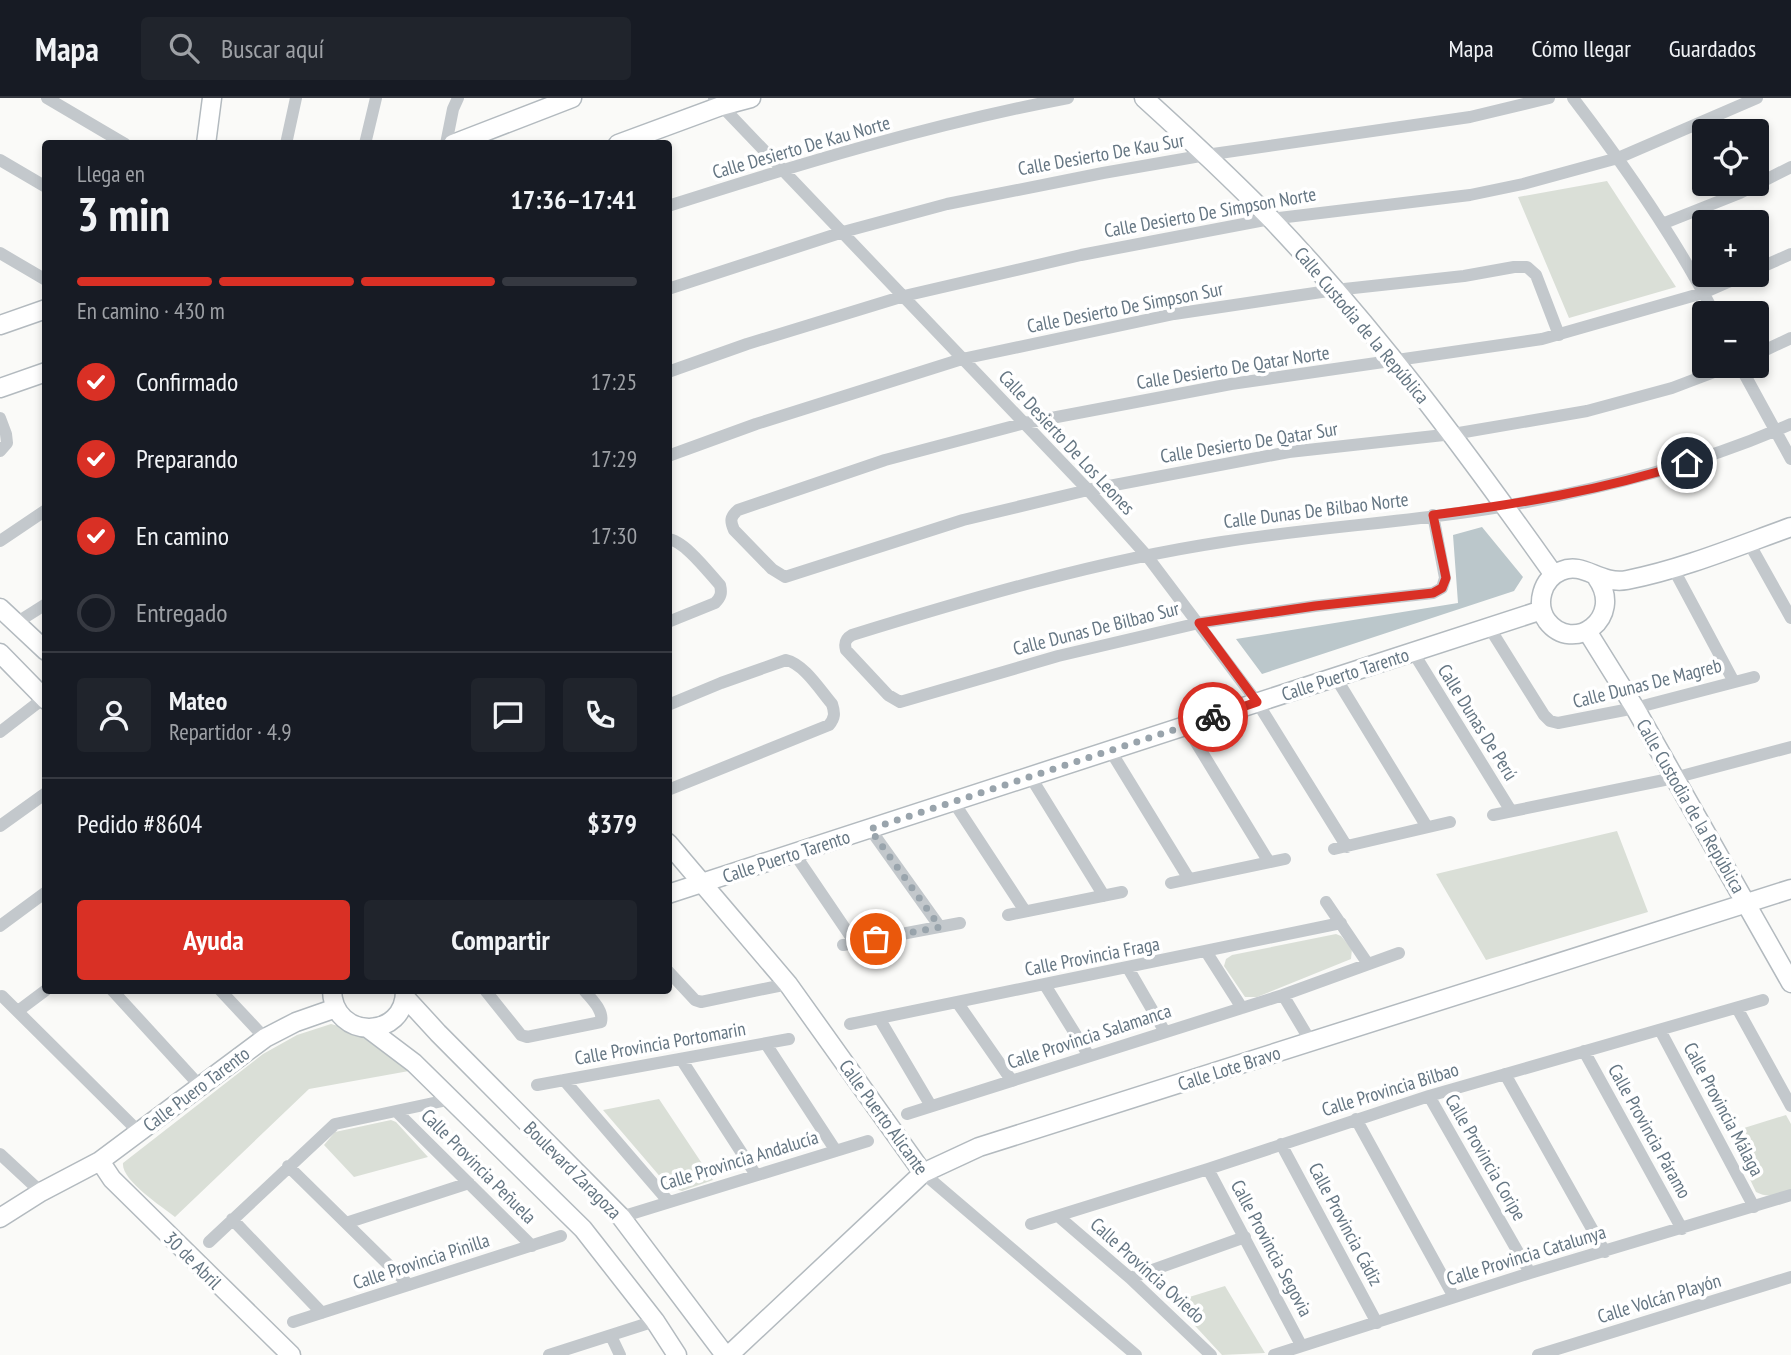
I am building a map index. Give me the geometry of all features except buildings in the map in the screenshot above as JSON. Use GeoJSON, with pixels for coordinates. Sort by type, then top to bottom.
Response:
{"type":"FeatureCollection","features":[{"type":"Feature","properties":{"kind":"street"},"geometry":{"type":"LineString","coordinates":[[47,98],[118,140]]}},
{"type":"Feature","properties":{"kind":"street"},"geometry":{"type":"LineString","coordinates":[[287,140],[296,98]]}},
{"type":"Feature","properties":{"kind":"street"},"geometry":{"type":"LineString","coordinates":[[366,140],[376,98]]}},
{"type":"Feature","properties":{"kind":"street"},"geometry":{"type":"LineString","coordinates":[[447,140],[458,98]]}},
{"type":"Feature","properties":{"kind":"street"},"geometry":{"type":"LineString","coordinates":[[462,140],[543,104],[572,98]]}},
{"type":"Feature","properties":{"kind":"street"},"geometry":{"type":"LineString","coordinates":[[628,140],[718,102],[751,98]]}},
{"type":"Feature","properties":{"kind":"street","name":"Calle Desierto De Kau Norte"},"geometry":{"type":"LineString","coordinates":[[672,205],[781,169],[1068,98]]}},
{"type":"Feature","properties":{"kind":"street","name":"Calle Custodia de la República"},"geometry":{"type":"LineString","coordinates":[[1144,98],[1270,219],[1335,290],[1453,434],[1554,575]]}},
{"type":"Feature","properties":{"kind":"street","name":"Calle Desierto De Kau Sur"},"geometry":{"type":"LineString","coordinates":[[672,288],[843,232],[970,199],[1206,155],[1435,123],[1549,98]]}},
{"type":"Feature","properties":{"kind":"street"},"geometry":{"type":"LineString","coordinates":[[1573,98],[1618,158],[1662,224],[1707,301]]}},
{"type":"Feature","properties":{"kind":"street","name":"Calle Desierto De Simpson Norte"},"geometry":{"type":"LineString","coordinates":[[672,371],[747,344],[904,296],[1081,254],[1270,219],[1496,190],[1618,158],[1757,98]]}},
{"type":"Feature","properties":{"kind":"street"},"geometry":{"type":"LineString","coordinates":[[206,140],[208,100]]}},
{"type":"Feature","properties":{"kind":"street","name":"Calle Desierto De Los Leones"},"geometry":{"type":"LineString","coordinates":[[718,102],[1025,423],[1147,556],[1257,702],[1341,848],[1427,827]]}},
{"type":"Feature","properties":{"kind":"street"},"geometry":{"type":"LineString","coordinates":[[0,160],[42,185]]}},
{"type":"Feature","properties":{"kind":"street"},"geometry":{"type":"LineString","coordinates":[[1662,224],[1740,193],[1791,167]]}},
{"type":"Feature","properties":{"kind":"street"},"geometry":{"type":"LineString","coordinates":[[0,253],[42,278]]}},
{"type":"Feature","properties":{"kind":"street"},"geometry":{"type":"LineString","coordinates":[[1769,264],[1791,254]]}},
{"type":"Feature","properties":{"kind":"street","name":"Calle Desierto De Simpson Sur"},"geometry":{"type":"LineString","coordinates":[[672,455],[768,420],[962,359],[1174,314],[1335,290],[1527,267],[1536,275],[1559,335]]}},
{"type":"Feature","properties":{"kind":"street","name":"Calle Desierto De Qatar Norte"},"geometry":{"type":"LineString","coordinates":[[778,575],[734,530],[732,515],[738,510],[885,460],[1025,423],[1231,384],[1395,362],[1559,335],[1717,287]]}},
{"type":"Feature","properties":{"kind":"street"},"geometry":{"type":"LineString","coordinates":[[0,325],[42,310]]}},
{"type":"Feature","properties":{"kind":"street"},"geometry":{"type":"LineString","coordinates":[[1769,348],[1791,338]]}},
{"type":"Feature","properties":{"kind":"street"},"geometry":{"type":"LineString","coordinates":[[0,388],[42,373]]}},
{"type":"Feature","properties":{"kind":"street","name":"Calle Desierto De Qatar Sur"},"geometry":{"type":"LineString","coordinates":[[778,575],[793,575],[963,520],[1088,490],[1289,452],[1453,434],[1587,411],[1630,401],[1698,378]]}},
{"type":"Feature","properties":{"kind":"street"},"geometry":{"type":"LineString","coordinates":[[1747,378],[1791,459]]}},
{"type":"Feature","properties":{"kind":"street"},"geometry":{"type":"LineString","coordinates":[[0,418],[7,443],[0,450]]}},
{"type":"Feature","properties":{"kind":"street","name":"Calle Dunas De Bilbao Norte"},"geometry":{"type":"LineString","coordinates":[[846,638],[972,598],[1147,556],[1308,529],[1505,506],[1661,472],[1791,424]]}},
{"type":"Feature","properties":{"kind":"street"},"geometry":{"type":"LineString","coordinates":[[0,541],[42,513]]}},
{"type":"Feature","properties":{"kind":"street","name":"Calle Dunas De Bilbao Sur"},"geometry":{"type":"LineString","coordinates":[[846,638],[846,650],[888,695],[900,702],[1035,662],[1199,623],[1438,591],[1446,578],[1433,515]]}},
{"type":"Feature","properties":{"kind":"street"},"geometry":{"type":"LineString","coordinates":[[1597,578],[1620,581],[1651,574],[1791,527]]}},
{"type":"Feature","properties":{"kind":"street"},"geometry":{"type":"LineString","coordinates":[[672,539],[683,545],[720,585],[720,598],[715,603],[672,620]]}},
{"type":"Feature","properties":{"kind":"street"},"geometry":{"type":"LineString","coordinates":[[1749,542],[1791,618]]}},
{"type":"Feature","properties":{"kind":"street"},"geometry":{"type":"LineString","coordinates":[[1672,568],[1734,681]]}},
{"type":"Feature","properties":{"kind":"street"},"geometry":{"type":"LineString","coordinates":[[1603,615],[1606,596],[1597,578],[1590,572],[1572,569],[1554,575],[1542,591],[1542,610],[1547,620],[1565,633],[1577,634],[1597,624],[1620,595],[1651,574]]}},
{"type":"Feature","properties":{"kind":"street"},"geometry":{"type":"LineString","coordinates":[[16,623],[42,607]]}},
{"type":"Feature","properties":{"kind":"street"},"geometry":{"type":"LineString","coordinates":[[0,608],[42,648]]}},
{"type":"Feature","properties":{"kind":"street","name":"Calle Puerto Tarento"},"geometry":{"type":"LineString","coordinates":[[672,893],[1542,610]]}},
{"type":"Feature","properties":{"kind":"street","name":"Calle Dunas De Magreb"},"geometry":{"type":"LineString","coordinates":[[1489,627],[1544,715],[1550,720],[1568,722],[1635,708],[1754,677]]}},
{"type":"Feature","properties":{"kind":"street","name":"Calle Custodia de la República"},"geometry":{"type":"LineString","coordinates":[[1587,631],[1635,708],[1791,983]]}},
{"type":"Feature","properties":{"kind":"street","name":"Calle Dunas De Perú"},"geometry":{"type":"LineString","coordinates":[[1413,652],[1511,811]]}},
{"type":"Feature","properties":{"kind":"street"},"geometry":{"type":"LineString","coordinates":[[0,653],[42,696]]}},
{"type":"Feature","properties":{"kind":"street"},"geometry":{"type":"LineString","coordinates":[[672,703],[786,660],[800,668],[835,711],[834,719],[828,725],[672,788]]}},
{"type":"Feature","properties":{"kind":"street"},"geometry":{"type":"LineString","coordinates":[[1336,678],[1427,827],[1450,822]]}},
{"type":"Feature","properties":{"kind":"street"},"geometry":{"type":"LineString","coordinates":[[0,732],[42,701]]}},
{"type":"Feature","properties":{"kind":"street"},"geometry":{"type":"LineString","coordinates":[[1186,726],[1269,862]]}},
{"type":"Feature","properties":{"kind":"street"},"geometry":{"type":"LineString","coordinates":[[1493,815],[1674,779],[1791,747]]}},
{"type":"Feature","properties":{"kind":"street"},"geometry":{"type":"LineString","coordinates":[[1110,750],[1189,879]]}},
{"type":"Feature","properties":{"kind":"street"},"geometry":{"type":"LineString","coordinates":[[1030,776],[1104,896]]}},
{"type":"Feature","properties":{"kind":"street"},"geometry":{"type":"LineString","coordinates":[[0,826],[42,796]]}},
{"type":"Feature","properties":{"kind":"street"},"geometry":{"type":"LineString","coordinates":[[953,801],[1025,911]]}},
{"type":"Feature","properties":{"kind":"street"},"geometry":{"type":"LineString","coordinates":[[870,829],[940,927]]}},
{"type":"Feature","properties":{"kind":"street","name":"Calle Puerto Alicante"},"geometry":{"type":"LineString","coordinates":[[672,848],[788,984],[923,1173],[1136,1355]]}},
{"type":"Feature","properties":{"kind":"street"},"geometry":{"type":"LineString","coordinates":[[794,853],[849,944],[960,923]]}},
{"type":"Feature","properties":{"kind":"street"},"geometry":{"type":"LineString","coordinates":[[1171,883],[1285,859]]}},
{"type":"Feature","properties":{"kind":"street","name":"Calle Lote Bravo"},"geometry":{"type":"LineString","coordinates":[[727,1355],[923,1173],[947,1160],[979,1147],[1791,889]]}},
{"type":"Feature","properties":{"kind":"street"},"geometry":{"type":"LineString","coordinates":[[1008,915],[1122,892]]}},
{"type":"Feature","properties":{"kind":"street"},"geometry":{"type":"LineString","coordinates":[[0,926],[42,895]]}},
{"type":"Feature","properties":{"kind":"street"},"geometry":{"type":"LineString","coordinates":[[1326,902],[1368,964]]}},
{"type":"Feature","properties":{"kind":"street","name":"Calle Provincia Fraga"},"geometry":{"type":"LineString","coordinates":[[849,1024],[1207,953],[1341,923]]}},
{"type":"Feature","properties":{"kind":"street"},"geometry":{"type":"LineString","coordinates":[[1207,953],[1242,1008]]}},
{"type":"Feature","properties":{"kind":"street","name":"Calle Provincia Salamanca"},"geometry":{"type":"LineString","coordinates":[[907,1114],[1283,995],[1399,953]]}},
{"type":"Feature","properties":{"kind":"street"},"geometry":{"type":"LineString","coordinates":[[1128,968],[1165,1032]]}},
{"type":"Feature","properties":{"kind":"street"},"geometry":{"type":"LineString","coordinates":[[672,975],[695,1000],[706,1002],[788,984]]}},
{"type":"Feature","properties":{"kind":"street"},"geometry":{"type":"LineString","coordinates":[[1045,985],[1089,1056]]}},
{"type":"Feature","properties":{"kind":"street"},"geometry":{"type":"LineString","coordinates":[[18,1012],[42,993]]}},
{"type":"Feature","properties":{"kind":"street"},"geometry":{"type":"LineString","coordinates":[[116,994],[200,1086]]}},
{"type":"Feature","properties":{"kind":"street"},"geometry":{"type":"LineString","coordinates":[[224,994],[265,1038]]}},
{"type":"Feature","properties":{"kind":"street"},"geometry":{"type":"LineString","coordinates":[[369,1029],[381,1027],[392,1020],[400,1011],[405,994]]}},
{"type":"Feature","properties":{"kind":"street","name":"Boulevard Zaragoza"},"geometry":{"type":"LineString","coordinates":[[405,994],[456,1052],[621,1217],[727,1355]]}},
{"type":"Feature","properties":{"kind":"street"},"geometry":{"type":"LineString","coordinates":[[488,994],[521,1035],[527,1037],[601,1022],[600,1011],[587,994]]}},
{"type":"Feature","properties":{"kind":"street"},"geometry":{"type":"LineString","coordinates":[[1283,995],[1311,1042]]}},
{"type":"Feature","properties":{"kind":"street"},"geometry":{"type":"LineString","coordinates":[[2,996],[139,1132]]}},
{"type":"Feature","properties":{"kind":"street","name":"Calle Puero Tarento"},"geometry":{"type":"LineString","coordinates":[[100,1161],[265,1038],[334,999]]}},
{"type":"Feature","properties":{"kind":"street","name":"Boulevard Zaragoza"},"geometry":{"type":"LineString","coordinates":[[334,999],[342,1017],[354,1026],[369,1029],[394,1046],[452,1099],[583,1229],[677,1355]]}},
{"type":"Feature","properties":{"kind":"street","name":"Calle Provincia Bilbao"},"geometry":{"type":"LineString","coordinates":[[1031,1224],[1429,1096],[1763,1000]]}},
{"type":"Feature","properties":{"kind":"street"},"geometry":{"type":"LineString","coordinates":[[957,1002],[1012,1081]]}},
{"type":"Feature","properties":{"kind":"street"},"geometry":{"type":"LineString","coordinates":[[1737,1008],[1791,1106]]}},
{"type":"Feature","properties":{"kind":"street"},"geometry":{"type":"LineString","coordinates":[[879,1018],[931,1106]]}},
{"type":"Feature","properties":{"kind":"street","name":"Calle Provincia Málaga"},"geometry":{"type":"LineString","coordinates":[[1660,1030],[1754,1207]]}},
{"type":"Feature","properties":{"kind":"street","name":"Calle Provincia Portomarin"},"geometry":{"type":"LineString","coordinates":[[537,1085],[789,1039]]}},
{"type":"Feature","properties":{"kind":"street"},"geometry":{"type":"LineString","coordinates":[[766,1044],[835,1151]]}},
{"type":"Feature","properties":{"kind":"street","name":"Calle Provincia Páramo"},"geometry":{"type":"LineString","coordinates":[[1584,1051],[1682,1229]]}},
{"type":"Feature","properties":{"kind":"street"},"geometry":{"type":"LineString","coordinates":[[681,1059],[756,1175]]}},
{"type":"Feature","properties":{"kind":"street"},"geometry":{"type":"LineString","coordinates":[[1505,1074],[1605,1252]]}},
{"type":"Feature","properties":{"kind":"street"},"geometry":{"type":"LineString","coordinates":[[564,1080],[669,1202]]}},
{"type":"Feature","properties":{"kind":"street","name":"Calle Provincia Coripe"},"geometry":{"type":"LineString","coordinates":[[1429,1096],[1530,1273]]}},
{"type":"Feature","properties":{"kind":"street"},"geometry":{"type":"LineString","coordinates":[[209,1241],[335,1124],[398,1113],[452,1099]]}},
{"type":"Feature","properties":{"kind":"street","name":"Calle Provincia Peñuela"},"geometry":{"type":"LineString","coordinates":[[398,1113],[532,1246]]}},
{"type":"Feature","properties":{"kind":"street"},"geometry":{"type":"LineString","coordinates":[[1356,1119],[1454,1297]]}},
{"type":"Feature","properties":{"kind":"street","name":"Calle Provincia Andalucía"},"geometry":{"type":"LineString","coordinates":[[621,1217],[868,1141]]}},
{"type":"Feature","properties":{"kind":"street","name":"Calle Provincia Cádiz"},"geometry":{"type":"LineString","coordinates":[[1281,1144],[1377,1322]]}},
{"type":"Feature","properties":{"kind":"street"},"geometry":{"type":"LineString","coordinates":[[0,1154],[41,1192]]}},
{"type":"Feature","properties":{"kind":"street"},"geometry":{"type":"LineString","coordinates":[[0,1218],[41,1192],[100,1161]]}},
{"type":"Feature","properties":{"kind":"street","name":"30 de Abril"},"geometry":{"type":"LineString","coordinates":[[100,1161],[112,1179],[291,1355]]}},
{"type":"Feature","properties":{"kind":"street"},"geometry":{"type":"LineString","coordinates":[[288,1166],[409,1285]]}},
{"type":"Feature","properties":{"kind":"street","name":"Calle Provincia Segovia"},"geometry":{"type":"LineString","coordinates":[[1208,1169],[1301,1345]]}},
{"type":"Feature","properties":{"kind":"street"},"geometry":{"type":"LineString","coordinates":[[346,1223],[469,1183]]}},
{"type":"Feature","properties":{"kind":"street","name":"Calle Provincia Catalunya"},"geometry":{"type":"LineString","coordinates":[[1273,1355],[1530,1273],[1791,1195]]}},
{"type":"Feature","properties":{"kind":"street","name":"Calle Provincia Oviedo"},"geometry":{"type":"LineString","coordinates":[[1058,1216],[1130,1278],[1211,1355]]}},
{"type":"Feature","properties":{"kind":"street"},"geometry":{"type":"LineString","coordinates":[[232,1219],[322,1313]]}},
{"type":"Feature","properties":{"kind":"street","name":"Calle Provincia Pinilla"},"geometry":{"type":"LineString","coordinates":[[293,1322],[561,1236]]}},
{"type":"Feature","properties":{"kind":"street"},"geometry":{"type":"LineString","coordinates":[[1130,1278],[1245,1237]]}},
{"type":"Feature","properties":{"kind":"street","name":"Calle Volcán Playón"},"geometry":{"type":"LineString","coordinates":[[1538,1355],[1560,1352],[1791,1278]]}},
{"type":"Feature","properties":{"kind":"street"},"geometry":{"type":"LineString","coordinates":[[549,1355],[654,1321]]}},
{"type":"Feature","properties":{"kind":"street"},"geometry":{"type":"LineString","coordinates":[[611,1336],[620,1355]]}},
{"type":"Feature","properties":{"kind":"shaded area"},"geometry":{"type":"Polygon","coordinates":[[[1607,181],[1676,287],[1569,318],[1518,197],[1607,181]]]}},
{"type":"Feature","properties":{"kind":"shaded area"},"geometry":{"type":"Polygon","coordinates":[[[1482,527],[1523,577],[1514,591],[1262,674],[1236,639],[1458,603],[1453,535],[1482,527]]]}},
{"type":"Feature","properties":{"kind":"shaded area"},"geometry":{"type":"Polygon","coordinates":[[[1617,831],[1648,912],[1486,960],[1436,874],[1617,831]]]}},
{"type":"Feature","properties":{"kind":"shaded area"},"geometry":{"type":"Polygon","coordinates":[[[1336,934],[1352,949],[1351,959],[1257,997],[1245,997],[1224,966],[1226,959],[1232,955],[1336,934]]]}},
{"type":"Feature","properties":{"kind":"shaded area"},"geometry":{"type":"Polygon","coordinates":[[[331,1024],[374,1042],[409,1071],[309,1089],[175,1217],[128,1177],[123,1163],[263,1054],[297,1035],[331,1024]]]}},
{"type":"Feature","properties":{"kind":"shaded area"},"geometry":{"type":"Polygon","coordinates":[[[659,1099],[713,1180],[682,1191],[669,1187],[603,1110],[659,1099]]]}},
{"type":"Feature","properties":{"kind":"shaded area"},"geometry":{"type":"Polygon","coordinates":[[[1786,1115],[1791,1124],[1791,1190],[1774,1195],[1761,1194],[1756,1192],[1728,1133],[1786,1115]]]}},
{"type":"Feature","properties":{"kind":"shaded area"},"geometry":{"type":"Polygon","coordinates":[[[391,1120],[396,1122],[428,1157],[354,1177],[324,1145],[335,1132],[391,1120]]]}},
{"type":"Feature","properties":{"kind":"shaded area"},"geometry":{"type":"Polygon","coordinates":[[[1225,1286],[1265,1353],[1222,1355],[1173,1302],[1225,1286]]]}},
{"type":"Feature","properties":{"kind":"way so far"},"geometry":{"type":"LineString","coordinates":[[876,939],[940,927],[870,829],[1213,717]]}},
{"type":"Feature","properties":{"kind":"route"},"geometry":{"type":"LineString","coordinates":[[1213,717],[1257,702],[1199,623],[1315,606],[1433,593],[1442,588],[1446,578],[1433,515],[1505,506],[1661,472],[1687,463]]}}]}
